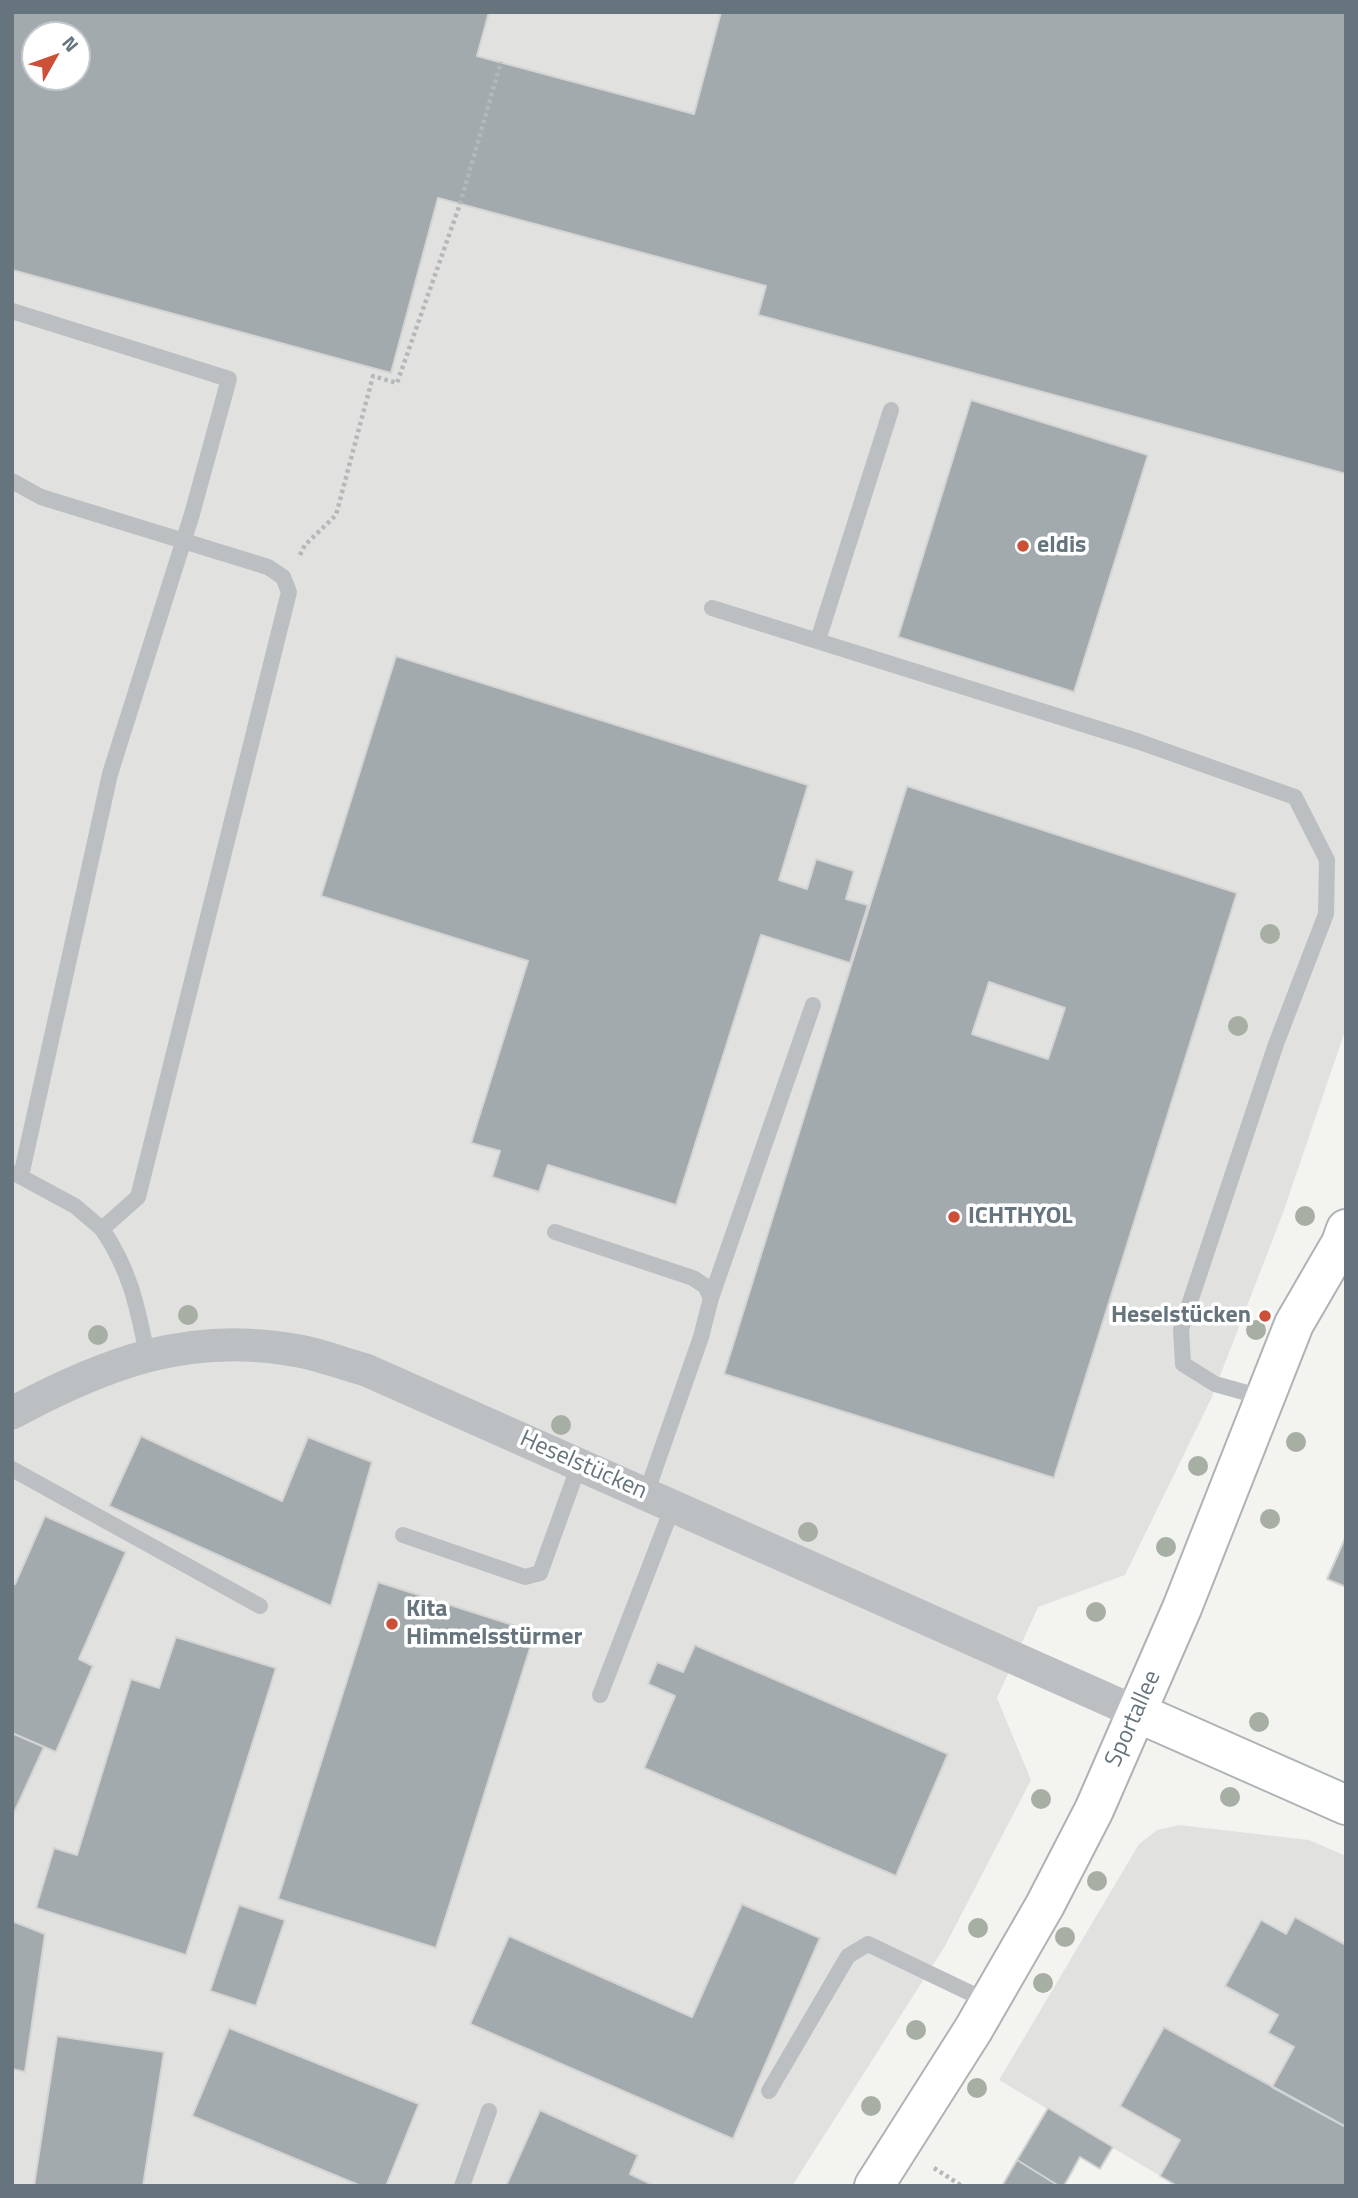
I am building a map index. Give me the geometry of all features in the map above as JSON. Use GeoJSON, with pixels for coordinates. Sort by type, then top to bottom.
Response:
{"type":"FeatureCollection","features":[{"type":"Feature","properties":{"kind":"street","name":"Sportallee"},"geometry":{"type":"LineString","coordinates":[[874,2186],[989,2002],[1045,1905],[1138,1713],[1294,1324],[1344,1239]]}},
{"type":"Feature","properties":{"kind":"street","name":"Heselstücken"},"geometry":{"type":"LineString","coordinates":[[12,1413],[65,1385],[147,1354],[180,1347],[235,1345],[299,1351],[366,1370],[1138,1713]]}},
{"type":"Feature","properties":{"kind":"street"},"geometry":{"type":"LineString","coordinates":[[1138,1713],[1346,1805]]}},
{"type":"Feature","properties":{"kind":"lane"},"geometry":{"type":"LineString","coordinates":[[12,311],[229,379],[183,539],[110,774],[17,1174],[75,1206],[102,1229],[122,1258],[136,1297],[147,1354]]}},
{"type":"Feature","properties":{"kind":"lane"},"geometry":{"type":"LineString","coordinates":[[818,640],[891,410]]}},
{"type":"Feature","properties":{"kind":"lane"},"geometry":{"type":"LineString","coordinates":[[12,481],[41,497],[268,567],[283,577],[289,592],[138,1197],[102,1229]]}},
{"type":"Feature","properties":{"kind":"lane"},"geometry":{"type":"LineString","coordinates":[[712,608],[1137,741],[1295,797],[1327,860],[1326,914],[1276,1044],[1181,1329],[1183,1364],[1215,1384],[1265,1398]]}},
{"type":"Feature","properties":{"kind":"lane"},"geometry":{"type":"LineString","coordinates":[[600,1695],[659,1500],[711,1298],[813,1004]]}},
{"type":"Feature","properties":{"kind":"lane"},"geometry":{"type":"LineString","coordinates":[[555,1232],[693,1278],[705,1286],[711,1298]]}},
{"type":"Feature","properties":{"kind":"lane"},"geometry":{"type":"LineString","coordinates":[[402,1535],[525,1577],[534,1577],[540,1573],[579,1465]]}},
{"type":"Feature","properties":{"kind":"lane"},"geometry":{"type":"LineString","coordinates":[[12,1469],[260,1606]]}},
{"type":"Feature","properties":{"kind":"lane"},"geometry":{"type":"LineString","coordinates":[[769,2091],[848,1956],[868,1944],[989,2002]]}},
{"type":"Feature","properties":{"kind":"lane"},"geometry":{"type":"LineString","coordinates":[[461,2186],[489,2111]]}},
{"type":"Feature","properties":{"kind":"path"},"geometry":{"type":"LineString","coordinates":[[283,577],[305,545],[335,515],[373,376],[397,383],[460,204],[501,62]]}},
{"type":"Feature","properties":{"kind":"shaded area"},"geometry":{"type":"Polygon","coordinates":[[[12,12],[1346,12],[1346,1028],[1283,1213],[1211,1399],[1125,1575],[1038,1607],[997,1698],[1031,1780],[945,1946],[792,2186],[12,2186],[12,12]]]}},
{"type":"Feature","properties":{"kind":"shaded area"},"geometry":{"type":"Polygon","coordinates":[[[1179,1825],[1309,1840],[1346,1856],[1346,2186],[1177,2186],[999,2080],[1139,1844],[1157,1830],[1179,1825]]]}},
{"type":"Feature","properties":{"kind":"building"},"geometry":{"type":"Polygon","coordinates":[[[12,12],[489,12],[477,56],[694,114],[721,12],[1346,12],[1346,474],[758,315],[766,286],[438,198],[391,373],[12,270],[12,12]]]}},
{"type":"Feature","properties":{"kind":"building","name":"eldis"},"geometry":{"type":"Polygon","coordinates":[[[971,400],[1148,455],[1074,692],[898,637],[971,400]]]}},
{"type":"Feature","properties":{"kind":"building"},"geometry":{"type":"Polygon","coordinates":[[[396,656],[808,785],[779,880],[807,889],[816,859],[854,871],[846,899],[868,905],[850,963],[761,935],[676,1205],[548,1165],[539,1192],[492,1177],[500,1151],[471,1143],[528,961],[321,896],[396,656]]]}},
{"type":"Feature","properties":{"kind":"building","name":"ICHTHYOL"},"geometry":{"type":"Polygon","coordinates":[[[907,786],[1237,893],[1054,1478],[724,1374],[907,786]],[[989,982],[972,1034],[1048,1059],[1065,1008],[989,982]]]}},
{"type":"Feature","properties":{"kind":"building"},"geometry":{"type":"Polygon","coordinates":[[[141,1436],[282,1501],[308,1437],[372,1462],[331,1606],[109,1506],[141,1436]]]}},
{"type":"Feature","properties":{"kind":"building"},"geometry":{"type":"Polygon","coordinates":[[[45,1516],[126,1552],[79,1659],[93,1666],[56,1752],[12,1733],[12,1583],[15,1584],[45,1516]]]}},
{"type":"Feature","properties":{"kind":"building"},"geometry":{"type":"Polygon","coordinates":[[[1346,1536],[1346,1587],[1327,1579],[1346,1536]]]}},
{"type":"Feature","properties":{"kind":"building"},"geometry":{"type":"Polygon","coordinates":[[[378,1582],[535,1632],[436,1948],[278,1899],[378,1582]]]}},
{"type":"Feature","properties":{"kind":"building"},"geometry":{"type":"Polygon","coordinates":[[[176,1637],[276,1668],[186,1955],[36,1908],[54,1848],[77,1855],[131,1679],[159,1688],[176,1637]]]}},
{"type":"Feature","properties":{"kind":"building"},"geometry":{"type":"Polygon","coordinates":[[[695,1645],[948,1754],[896,1876],[644,1768],[675,1696],[648,1684],[657,1662],[683,1672],[695,1645]]]}},
{"type":"Feature","properties":{"kind":"building"},"geometry":{"type":"Polygon","coordinates":[[[12,1733],[44,1747],[12,1817],[12,1733]]]}},
{"type":"Feature","properties":{"kind":"building"},"geometry":{"type":"Polygon","coordinates":[[[742,1904],[820,1938],[733,2139],[470,2024],[509,1936],[692,2017],[742,1904]]]}},
{"type":"Feature","properties":{"kind":"building"},"geometry":{"type":"Polygon","coordinates":[[[239,1905],[285,1920],[256,2006],[210,1991],[239,1905]]]}},
{"type":"Feature","properties":{"kind":"building"},"geometry":{"type":"Polygon","coordinates":[[[1295,1917],[1346,1945],[1346,2127],[1272,2087],[1294,2047],[1268,2033],[1278,2015],[1225,1986],[1261,1920],[1286,1934],[1295,1917]]]}},
{"type":"Feature","properties":{"kind":"building"},"geometry":{"type":"Polygon","coordinates":[[[12,1921],[45,1934],[25,2072],[12,2069],[12,1921]]]}},
{"type":"Feature","properties":{"kind":"building"},"geometry":{"type":"Polygon","coordinates":[[[1164,2027],[1346,2127],[1346,2186],[1177,2186],[1160,2176],[1180,2140],[1120,2106],[1164,2027]]]}},
{"type":"Feature","properties":{"kind":"building"},"geometry":{"type":"Polygon","coordinates":[[[229,2028],[419,2104],[386,2186],[361,2186],[192,2116],[229,2028]]]}},
{"type":"Feature","properties":{"kind":"building"},"geometry":{"type":"Polygon","coordinates":[[[57,2036],[164,2052],[143,2186],[34,2186],[57,2036]]]}},
{"type":"Feature","properties":{"kind":"building"},"geometry":{"type":"Polygon","coordinates":[[[1048,2108],[1113,2147],[1100,2169],[1080,2157],[1064,2186],[1059,2186],[1017,2160],[1048,2108]]]}},
{"type":"Feature","properties":{"kind":"building"},"geometry":{"type":"Polygon","coordinates":[[[540,2110],[638,2155],[630,2174],[655,2186],[506,2186],[540,2110]]]}},
{"type":"Feature","properties":{"kind":"building"},"geometry":{"type":"Polygon","coordinates":[[[1017,2160],[1059,2186],[1002,2186],[1017,2160]]]}},
{"type":"Feature","properties":{"kind":"place","name":"eldis"},"geometry":{"type":"Point","coordinates":[1023,546]}},
{"type":"Feature","properties":{"kind":"place","name":"ICHTHYOL"},"geometry":{"type":"Point","coordinates":[954,1217]}},
{"type":"Feature","properties":{"kind":"place","name":"Heselstücken"},"geometry":{"type":"Point","coordinates":[1265,1316]}},
{"type":"Feature","properties":{"kind":"place","name":"Kita Himmelsstürmer"},"geometry":{"type":"Point","coordinates":[392,1624]}}]}
